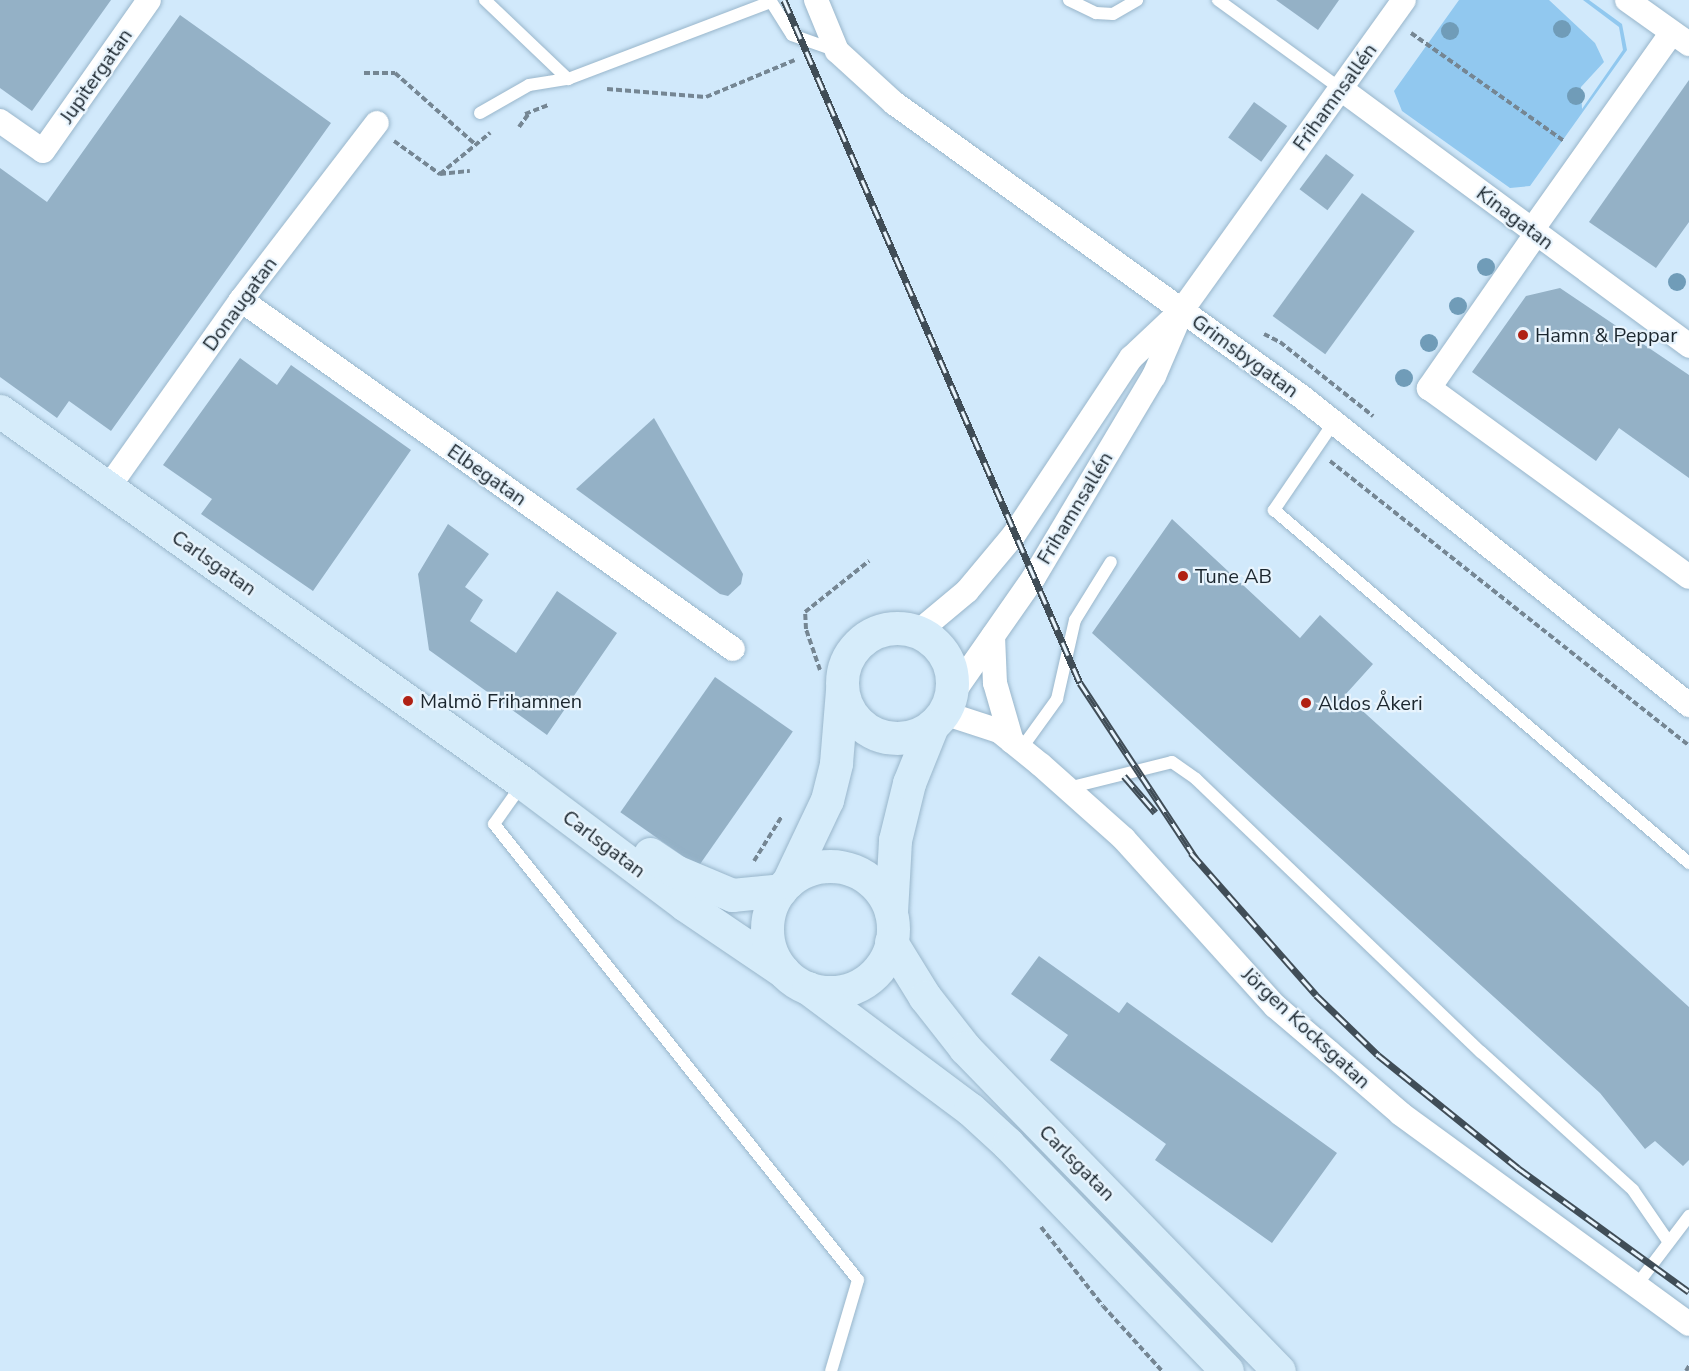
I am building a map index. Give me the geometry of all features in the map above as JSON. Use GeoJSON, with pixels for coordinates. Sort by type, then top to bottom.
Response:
{"type":"FeatureCollection","features":[{"type":"Feature","properties":{"kind":"street","name":"Jupitergatan"},"geometry":{"type":"LineString","coordinates":[[0,121],[43,151],[149,0]]}},
{"type":"Feature","properties":{"kind":"street","name":"Grimsbygatan"},"geometry":{"type":"LineString","coordinates":[[816,0],[837,51],[894,103],[1334,422],[1689,705]]}},
{"type":"Feature","properties":{"kind":"street"},"geometry":{"type":"LineString","coordinates":[[1627,0],[1681,38],[1585,155],[1429,388],[1689,577]]}},
{"type":"Feature","properties":{"kind":"street","name":"Frihamnsallén"},"geometry":{"type":"LineString","coordinates":[[918,632],[968,591],[998,555],[1131,358],[1182,310],[1397,9]]}},
{"type":"Feature","properties":{"kind":"street","name":"Kinagatan"},"geometry":{"type":"LineString","coordinates":[[1341,89],[1689,346]]}},
{"type":"Feature","properties":{"kind":"street","name":"Donaugatan"},"geometry":{"type":"LineString","coordinates":[[108,488],[241,300],[377,123]]}},
{"type":"Feature","properties":{"kind":"street","name":"Elbegatan"},"geometry":{"type":"LineString","coordinates":[[241,300],[733,649]]}},
{"type":"Feature","properties":{"kind":"street","name":"Frihamnsallén"},"geometry":{"type":"LineString","coordinates":[[891,927],[895,840],[909,783],[943,712],[1034,577],[1154,376],[1182,310]]}},
{"type":"Feature","properties":{"kind":"street","name":"Carlsgatan"},"geometry":{"type":"LineString","coordinates":[[0,411],[428,715],[675,872],[703,886],[732,895],[784,886]]}},
{"type":"Feature","properties":{"kind":"street"},"geometry":{"type":"LineString","coordinates":[[784,886],[812,869],[849,869],[875,886],[891,927],[882,965],[863,982],[831,992],[795,979],[772,954],[767,929],[771,907],[827,800],[840,732],[831,682],[863,639],[885,629],[918,632],[934,642],[946,658],[952,676],[943,712],[902,739],[882,737],[865,729],[847,709],[831,682]]}},
{"type":"Feature","properties":{"kind":"street"},"geometry":{"type":"LineString","coordinates":[[993,636],[995,683],[1016,745]]}},
{"type":"Feature","properties":{"kind":"street","name":"Jörgen Kocksgatan"},"geometry":{"type":"LineString","coordinates":[[943,712],[999,731],[1124,838],[1284,1013],[1401,1114],[1689,1324]]}},
{"type":"Feature","properties":{"kind":"street","name":"Carlsgatan"},"geometry":{"type":"LineString","coordinates":[[527,778],[684,904],[795,979],[986,1123],[1227,1371]]}},
{"type":"Feature","properties":{"kind":"street","name":"Carlsgatan"},"geometry":{"type":"LineString","coordinates":[[891,927],[925,997],[965,1048],[1279,1371]]}},
{"type":"Feature","properties":{"kind":"lane"},"geometry":{"type":"LineString","coordinates":[[485,0],[568,78]]}},
{"type":"Feature","properties":{"kind":"lane"},"geometry":{"type":"LineString","coordinates":[[1069,0],[1096,13],[1113,14],[1137,0]]}},
{"type":"Feature","properties":{"kind":"lane"},"geometry":{"type":"LineString","coordinates":[[1218,0],[1341,89]]}},
{"type":"Feature","properties":{"kind":"lane"},"geometry":{"type":"LineString","coordinates":[[480,113],[529,86],[568,78],[770,1],[792,35],[837,51]]}},
{"type":"Feature","properties":{"kind":"lane"},"geometry":{"type":"LineString","coordinates":[[1334,422],[1274,510],[1689,863]]}},
{"type":"Feature","properties":{"kind":"lane"},"geometry":{"type":"LineString","coordinates":[[1016,745],[1057,699],[1074,620],[1111,562]]}},
{"type":"Feature","properties":{"kind":"lane"},"geometry":{"type":"LineString","coordinates":[[1068,788],[1172,762],[1196,779],[1481,1052],[1633,1190],[1668,1241]]}},
{"type":"Feature","properties":{"kind":"lane"},"geometry":{"type":"LineString","coordinates":[[527,778],[494,824],[858,1280],[831,1371]]}},
{"type":"Feature","properties":{"kind":"lane"},"geometry":{"type":"LineString","coordinates":[[1636,1286],[1689,1216]]}},
{"type":"Feature","properties":{"kind":"path"},"geometry":{"type":"LineString","coordinates":[[1397,9],[1585,155]]}},
{"type":"Feature","properties":{"kind":"path"},"geometry":{"type":"LineString","coordinates":[[604,88],[705,97],[792,61],[837,51]]}},
{"type":"Feature","properties":{"kind":"path"},"geometry":{"type":"LineString","coordinates":[[364,73],[395,73],[476,145]]}},
{"type":"Feature","properties":{"kind":"path"},"geometry":{"type":"LineString","coordinates":[[520,115],[552,104]]}},
{"type":"Feature","properties":{"kind":"path"},"geometry":{"type":"LineString","coordinates":[[519,127],[530,113]]}},
{"type":"Feature","properties":{"kind":"path"},"geometry":{"type":"LineString","coordinates":[[377,123],[391,139],[440,174],[470,171]]}},
{"type":"Feature","properties":{"kind":"path"},"geometry":{"type":"LineString","coordinates":[[440,174],[494,130]]}},
{"type":"Feature","properties":{"kind":"path"},"geometry":{"type":"LineString","coordinates":[[1315,449],[1689,746]]}},
{"type":"Feature","properties":{"kind":"path"},"geometry":{"type":"LineString","coordinates":[[831,682],[806,629],[805,612],[869,561]]}},
{"type":"Feature","properties":{"kind":"path"},"geometry":{"type":"LineString","coordinates":[[1039,1224],[1103,1306],[1162,1371]]}},
{"type":"Feature","properties":{"kind":"path"},"geometry":{"type":"LineString","coordinates":[[1686,1371],[1689,1366]]}},
{"type":"Feature","properties":{"kind":"shaded area"},"geometry":{"type":"Polygon","coordinates":[[[1459,0],[1549,0],[1595,43],[1604,62],[1581,87],[1582,109],[1623,50],[1619,27],[1583,0],[1589,0],[1622,24],[1627,50],[1530,186],[1510,188],[1402,111],[1394,91],[1459,0]]]}},
{"type":"Feature","properties":{"kind":"building"},"geometry":{"type":"Polygon","coordinates":[[[0,0],[111,0],[32,111],[0,88],[0,0]]]}},
{"type":"Feature","properties":{"kind":"building"},"geometry":{"type":"Polygon","coordinates":[[[1276,0],[1339,0],[1318,30],[1276,0]]]}},
{"type":"Feature","properties":{"kind":"building"},"geometry":{"type":"Polygon","coordinates":[[[180,15],[331,123],[111,431],[69,401],[57,418],[0,377],[0,168],[47,202],[180,15]]]}},
{"type":"Feature","properties":{"kind":"building"},"geometry":{"type":"Polygon","coordinates":[[[1689,80],[1689,222],[1656,268],[1589,222],[1689,80]]]}},
{"type":"Feature","properties":{"kind":"building"},"geometry":{"type":"Polygon","coordinates":[[[1254,102],[1287,126],[1261,162],[1228,138],[1254,102]]]}},
{"type":"Feature","properties":{"kind":"building"},"geometry":{"type":"Polygon","coordinates":[[[1326,154],[1354,175],[1327,210],[1300,189],[1326,154]]]}},
{"type":"Feature","properties":{"kind":"building"},"geometry":{"type":"Polygon","coordinates":[[[1362,193],[1415,231],[1325,354],[1273,316],[1362,193]]]}},
{"type":"Feature","properties":{"kind":"building"},"geometry":{"type":"Polygon","coordinates":[[[1560,288],[1689,375],[1689,478],[1619,428],[1596,461],[1472,372],[1526,296],[1560,288]]]}},
{"type":"Feature","properties":{"kind":"building"},"geometry":{"type":"Polygon","coordinates":[[[240,358],[277,385],[291,365],[411,450],[313,591],[201,514],[212,499],[163,465],[240,358]]]}},
{"type":"Feature","properties":{"kind":"building"},"geometry":{"type":"Polygon","coordinates":[[[654,418],[743,574],[741,584],[728,596],[720,594],[576,489],[654,418]]]}},
{"type":"Feature","properties":{"kind":"building"},"geometry":{"type":"Polygon","coordinates":[[[1172,519],[1300,638],[1320,615],[1373,664],[1345,695],[1689,1007],[1689,1160],[1683,1166],[1655,1141],[1645,1149],[1600,1093],[1092,633],[1172,519]]]}},
{"type":"Feature","properties":{"kind":"building"},"geometry":{"type":"Polygon","coordinates":[[[448,524],[489,554],[465,587],[483,600],[470,621],[516,653],[557,591],[617,633],[547,735],[429,650],[418,574],[448,524]]]}},
{"type":"Feature","properties":{"kind":"building"},"geometry":{"type":"Polygon","coordinates":[[[715,677],[793,731],[698,867],[620,812],[715,677]]]}},
{"type":"Feature","properties":{"kind":"building"},"geometry":{"type":"Polygon","coordinates":[[[1039,956],[1119,1013],[1127,1002],[1337,1153],[1272,1243],[1155,1160],[1166,1144],[1050,1060],[1068,1035],[1011,994],[1039,956]]]}},
{"type":"Feature","properties":{"kind":"railway"},"geometry":{"type":"LineString","coordinates":[[784,0],[1080,683],[1196,859]]}},
{"type":"Feature","properties":{"kind":"railway"},"geometry":{"type":"LineString","coordinates":[[1124,776],[1155,812]]}},
{"type":"Feature","properties":{"kind":"railway"},"geometry":{"type":"LineString","coordinates":[[1191,853],[1316,995],[1378,1055],[1518,1168],[1689,1292]]}},
{"type":"Feature","properties":{"kind":"place","name":"Hamn & Peppar"},"geometry":{"type":"Point","coordinates":[1523,335]}},
{"type":"Feature","properties":{"kind":"place","name":"Tune AB"},"geometry":{"type":"Point","coordinates":[1183,576]}},
{"type":"Feature","properties":{"kind":"place","name":"Malmö Frihamnen"},"geometry":{"type":"Point","coordinates":[408,701]}},
{"type":"Feature","properties":{"kind":"place","name":"Aldos Åkeri"},"geometry":{"type":"Point","coordinates":[1306,703]}}]}
